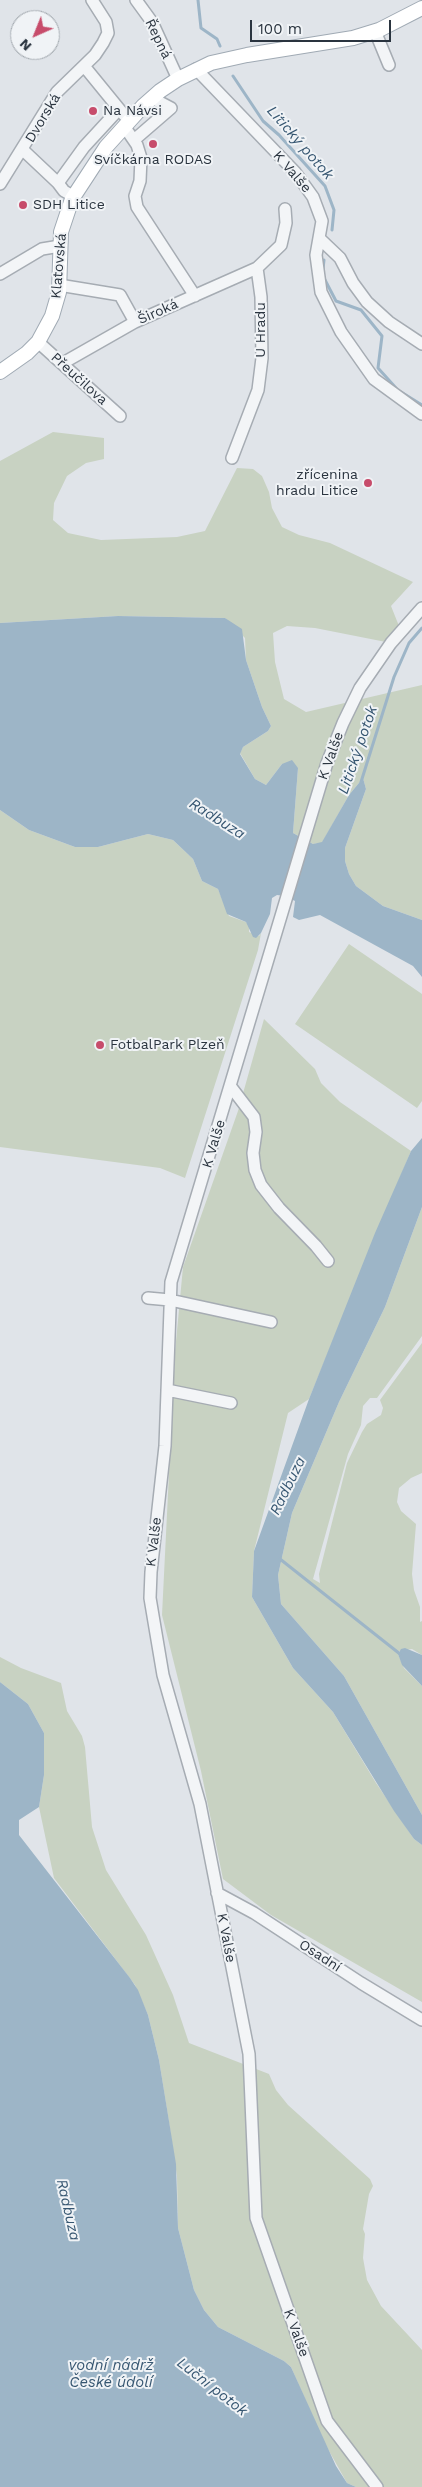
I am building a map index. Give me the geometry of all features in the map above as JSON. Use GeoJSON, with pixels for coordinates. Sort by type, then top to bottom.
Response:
{"type":"FeatureCollection","features":[{"type":"Feature","properties":{"kind":"main road","name":"Klatovská"},"geometry":{"type":"LineString","coordinates":[[0,372],[27,353],[38,342],[52,316],[59,285],[63,220],[73,196],[92,165],[152,98],[178,79],[211,63],[247,54],[330,43],[375,31],[422,8]]}},
{"type":"Feature","properties":{"kind":"street","name":"Dvorská"},"geometry":{"type":"LineString","coordinates":[[0,184],[58,92],[99,49],[108,33],[106,22],[92,0]]}},
{"type":"Feature","properties":{"kind":"street","name":"Řepná"},"geometry":{"type":"LineString","coordinates":[[136,0],[152,22],[178,79]]}},
{"type":"Feature","properties":{"kind":"street"},"geometry":{"type":"LineString","coordinates":[[375,31],[389,65]]}},
{"type":"Feature","properties":{"kind":"street"},"geometry":{"type":"LineString","coordinates":[[84,66],[119,109],[141,158],[140,181],[135,196],[137,207],[195,296]]}},
{"type":"Feature","properties":{"kind":"street","name":"K Valše"},"geometry":{"type":"LineString","coordinates":[[196,69],[295,172],[314,197],[322,220],[316,256],[321,292],[341,332],[374,379],[422,414]]}},
{"type":"Feature","properties":{"kind":"street"},"geometry":{"type":"LineString","coordinates":[[134,140],[171,108],[152,98]]}},
{"type":"Feature","properties":{"kind":"street"},"geometry":{"type":"LineString","coordinates":[[58,183],[84,147],[119,109]]}},
{"type":"Feature","properties":{"kind":"street"},"geometry":{"type":"LineString","coordinates":[[23,150],[64,191],[73,196]]}},
{"type":"Feature","properties":{"kind":"street"},"geometry":{"type":"LineString","coordinates":[[257,268],[281,245],[286,223],[285,209]]}},
{"type":"Feature","properties":{"kind":"street"},"geometry":{"type":"LineString","coordinates":[[319,238],[340,258],[353,283],[367,302],[389,322],[422,344]]}},
{"type":"Feature","properties":{"kind":"street"},"geometry":{"type":"LineString","coordinates":[[0,274],[42,249],[60,246]]}},
{"type":"Feature","properties":{"kind":"street","name":"Široká"},"geometry":{"type":"LineString","coordinates":[[63,363],[135,322],[257,268]]}},
{"type":"Feature","properties":{"kind":"street","name":"U Hradu"},"geometry":{"type":"LineString","coordinates":[[232,458],[258,390],[262,358],[261,306],[257,268]]}},
{"type":"Feature","properties":{"kind":"street"},"geometry":{"type":"LineString","coordinates":[[59,285],[120,295],[135,322]]}},
{"type":"Feature","properties":{"kind":"street","name":"Přeučilova"},"geometry":{"type":"LineString","coordinates":[[38,342],[120,416]]}},
{"type":"Feature","properties":{"kind":"street","name":"K Valše"},"geometry":{"type":"LineString","coordinates":[[377,2487],[328,2420],[256,2218],[249,2054],[200,1804],[164,1675],[150,1598],[150,1572],[165,1446],[171,1282],[327,763],[342,723],[360,688],[391,643],[422,608]]}},
{"type":"Feature","properties":{"kind":"street"},"geometry":{"type":"LineString","coordinates":[[231,1087],[254,1117],[256,1132],[255,1170],[261,1185],[279,1208],[311,1239],[328,1261]]}},
{"type":"Feature","properties":{"kind":"street"},"geometry":{"type":"LineString","coordinates":[[148,1298],[170,1300],[272,1322]]}},
{"type":"Feature","properties":{"kind":"street"},"geometry":{"type":"LineString","coordinates":[[167,1390],[231,1403]]}},
{"type":"Feature","properties":{"kind":"street","name":"Osadní"},"geometry":{"type":"LineString","coordinates":[[217,1893],[254,1913],[361,1983],[422,2020]]}},
{"type":"Feature","properties":{"kind":"green space"},"geometry":{"type":"Polygon","coordinates":[[[53,432],[104,438],[104,459],[86,463],[67,476],[54,503],[53,520],[68,533],[101,540],[177,537],[205,531],[237,468],[253,469],[262,476],[269,492],[272,508],[282,527],[299,535],[330,543],[413,582],[391,606],[401,631],[391,643],[315,628],[287,626],[273,633],[275,662],[284,699],[306,712],[422,685],[422,920],[383,906],[356,886],[349,874],[345,861],[345,848],[366,789],[363,778],[349,795],[322,843],[313,844],[293,833],[298,768],[282,764],[266,785],[255,779],[240,753],[243,747],[268,731],[271,726],[262,707],[246,660],[245,638],[225,618],[118,616],[0,623],[0,461],[53,432]]]}},
{"type":"Feature","properties":{"kind":"green space","name":"FotbalPark Plzeň"},"geometry":{"type":"Polygon","coordinates":[[[0,810],[29,830],[75,847],[98,847],[148,834],[173,840],[193,859],[202,881],[218,889],[229,916],[246,922],[249,925],[249,932],[259,936],[261,933],[258,950],[185,1178],[160,1168],[0,1147],[0,810]]]}},
{"type":"Feature","properties":{"kind":"green space"},"geometry":{"type":"Polygon","coordinates":[[[349,944],[422,994],[422,1101],[417,1108],[295,1024],[349,944]]]}},
{"type":"Feature","properties":{"kind":"green space"},"geometry":{"type":"Polygon","coordinates":[[[264,1019],[315,1069],[321,1083],[340,1102],[411,1151],[309,1399],[288,1413],[254,1551],[252,1597],[293,1668],[333,1712],[376,1783],[414,1839],[422,1845],[422,2002],[271,1915],[223,1879],[201,1771],[162,1615],[175,1352],[183,1267],[238,1111],[264,1019]]]}},
{"type":"Feature","properties":{"kind":"green space"},"geometry":{"type":"Polygon","coordinates":[[[422,1207],[422,1336],[377,1398],[370,1398],[363,1406],[361,1425],[348,1454],[313,1579],[320,1583],[319,1574],[347,1463],[367,1424],[381,1415],[383,1408],[380,1400],[422,1343],[422,1473],[411,1478],[399,1488],[397,1502],[401,1511],[416,1524],[412,1574],[414,1590],[420,1607],[420,1622],[422,1621],[422,1655],[412,1649],[399,1651],[398,1654],[404,1668],[422,1686],[422,1815],[344,1676],[281,1604],[278,1575],[292,1513],[339,1402],[385,1307],[422,1207]]]}},
{"type":"Feature","properties":{"kind":"green space"},"geometry":{"type":"Polygon","coordinates":[[[0,1657],[21,1668],[61,1683],[67,1711],[82,1736],[85,1747],[92,1827],[106,1870],[146,1935],[173,1995],[189,2043],[269,2074],[276,2090],[288,2105],[370,2179],[373,2186],[369,2194],[363,2229],[365,2234],[363,2258],[367,2280],[381,2306],[422,2350],[422,2487],[356,2487],[347,2483],[324,2442],[291,2367],[284,2361],[218,2327],[204,2310],[194,2290],[178,2228],[177,2176],[159,2060],[148,2015],[135,1985],[54,1878],[39,1807],[44,1775],[44,1733],[28,1704],[0,1682],[0,1657]]]}},
{"type":"Feature","properties":{"kind":"water","name":"Radbuza"},"geometry":{"type":"Polygon","coordinates":[[[118,616],[225,618],[242,629],[246,660],[262,707],[271,726],[268,731],[243,747],[240,754],[255,779],[266,785],[282,764],[292,760],[298,768],[293,833],[313,844],[322,842],[349,795],[363,778],[366,789],[345,848],[345,861],[349,874],[356,886],[383,906],[422,920],[422,977],[413,966],[320,915],[299,920],[293,917],[295,901],[285,896],[277,895],[272,898],[270,914],[261,933],[256,938],[253,937],[246,922],[227,914],[218,889],[202,881],[193,859],[173,840],[148,834],[98,847],[75,847],[29,830],[0,810],[0,623],[118,616]]]}},
{"type":"Feature","properties":{"kind":"water","name":"Radbuza"},"geometry":{"type":"Polygon","coordinates":[[[422,1138],[422,1207],[385,1307],[339,1402],[292,1513],[278,1575],[281,1604],[344,1676],[422,1815],[422,1845],[414,1839],[394,1811],[333,1712],[293,1668],[252,1597],[254,1551],[309,1399],[375,1233],[411,1151],[422,1138]]]}},
{"type":"Feature","properties":{"kind":"water"},"geometry":{"type":"Polygon","coordinates":[[[405,1648],[422,1655],[422,1686],[402,1665],[398,1654],[401,1649],[405,1648]]]}},
{"type":"Feature","properties":{"kind":"water","name":"vodní nádrž České údolí"},"geometry":{"type":"Polygon","coordinates":[[[0,1682],[28,1704],[44,1733],[44,1775],[39,1807],[19,1820],[19,1835],[130,1978],[138,1990],[148,2015],[159,2060],[176,2164],[178,2228],[194,2290],[204,2310],[218,2327],[284,2361],[291,2367],[336,2466],[347,2483],[356,2487],[0,2487],[0,1682]]]}},
{"type":"Feature","properties":{"kind":"waterway","name":"Litický potok"},"geometry":{"type":"LineString","coordinates":[[198,0],[201,28],[217,39],[220,46]]}},
{"type":"Feature","properties":{"kind":"waterway","name":"Litický potok"},"geometry":{"type":"LineString","coordinates":[[233,76],[263,121],[279,135],[325,186],[334,210],[332,230]]}},
{"type":"Feature","properties":{"kind":"waterway","name":"Litický potok"},"geometry":{"type":"LineString","coordinates":[[323,269],[324,260]]}},
{"type":"Feature","properties":{"kind":"waterway","name":"Litický potok"},"geometry":{"type":"LineString","coordinates":[[324,278],[336,301],[361,310],[382,336],[378,368],[396,388]]}},
{"type":"Feature","properties":{"kind":"waterway","name":"Litický potok"},"geometry":{"type":"LineString","coordinates":[[401,392],[422,405]]}},
{"type":"Feature","properties":{"kind":"waterway","name":"Litický potok"},"geometry":{"type":"LineString","coordinates":[[361,782],[394,677],[409,643],[422,628]]}},
{"type":"Feature","properties":{"kind":"waterway"},"geometry":{"type":"LineString","coordinates":[[280,1559],[400,1654]]}},
{"type":"Feature","properties":{"kind":"place","name":"Na Návsi"},"geometry":{"type":"Point","coordinates":[93,111]}},
{"type":"Feature","properties":{"kind":"place","name":"Svíčkárna RODAS"},"geometry":{"type":"Point","coordinates":[153,144]}},
{"type":"Feature","properties":{"kind":"place","name":"SDH Litice"},"geometry":{"type":"Point","coordinates":[23,205]}},
{"type":"Feature","properties":{"kind":"place","name":"zřícenina hradu Litice"},"geometry":{"type":"Point","coordinates":[368,483]}},
{"type":"Feature","properties":{"kind":"place","name":"FotbalPark Plzeň"},"geometry":{"type":"Point","coordinates":[100,1045]}},
{"type":"Feature","properties":{"kind":"water label","name":"Luční potok"},"geometry":{"type":"Point","coordinates":[212,2387]}}]}
